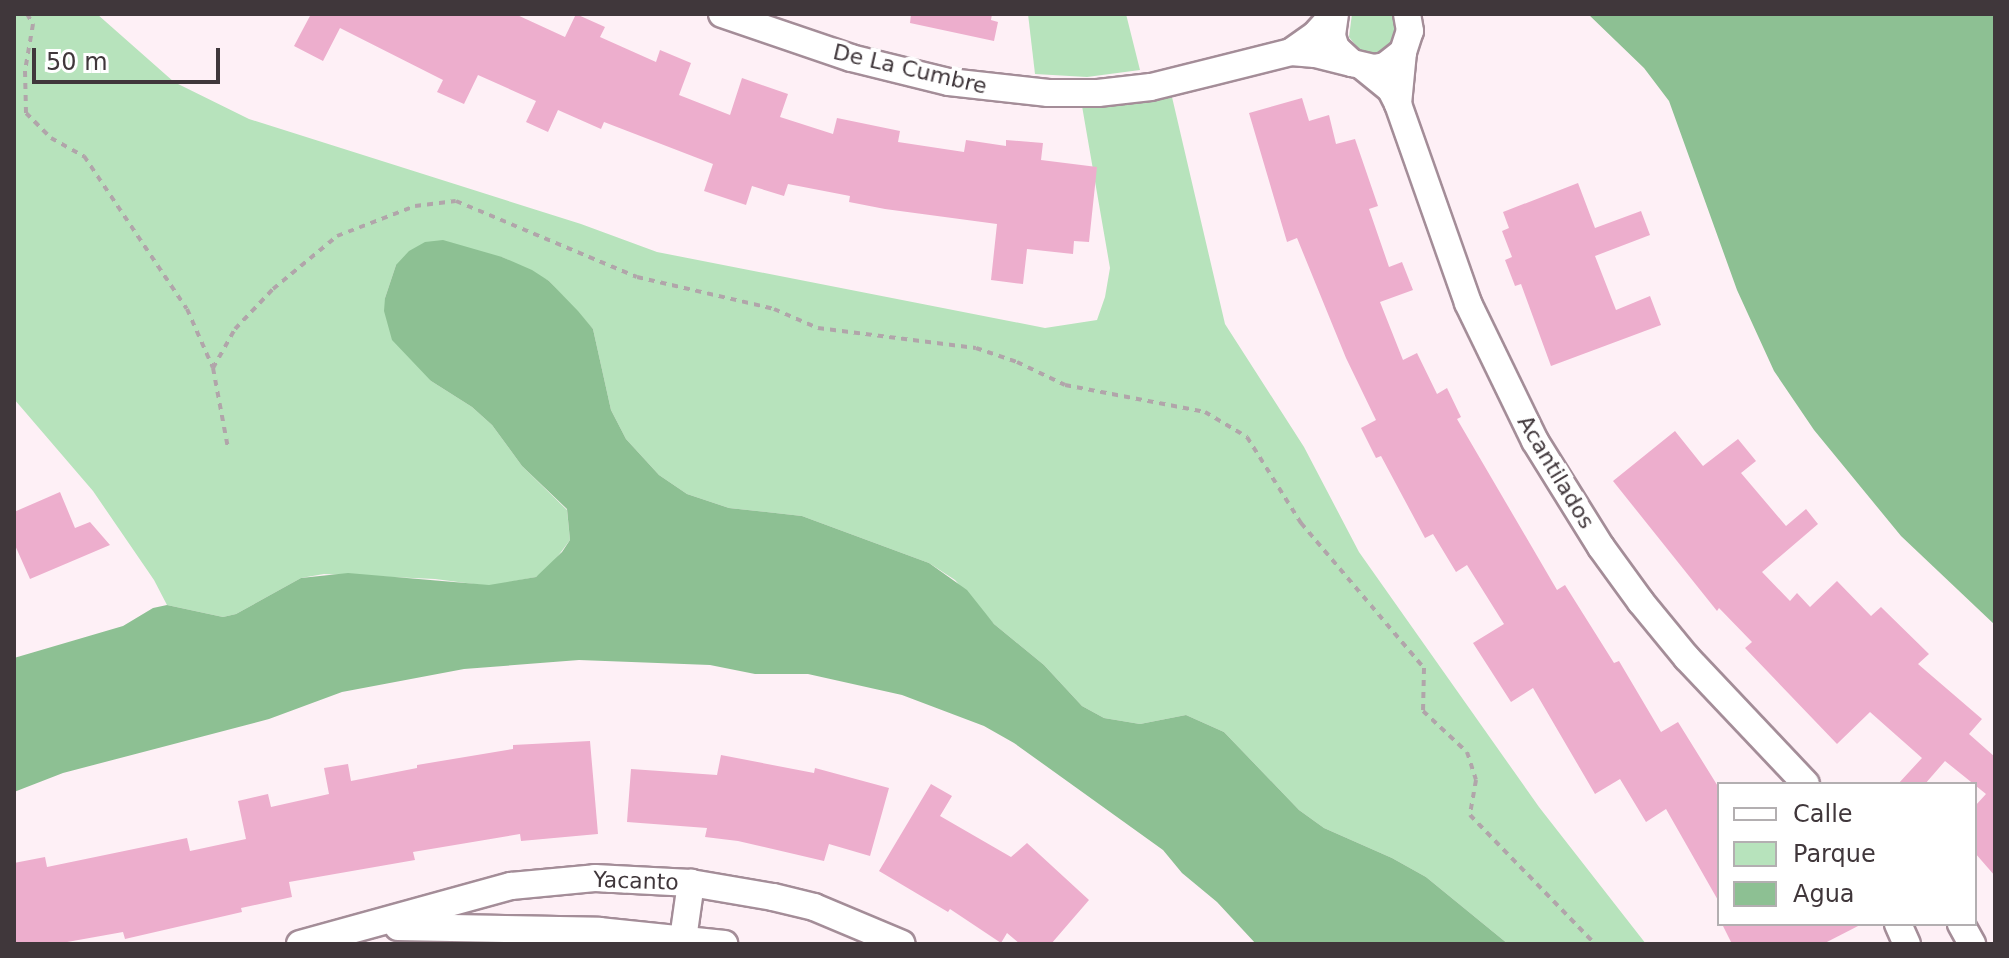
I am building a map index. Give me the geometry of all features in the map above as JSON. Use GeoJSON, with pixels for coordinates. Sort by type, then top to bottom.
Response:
{"type":"FeatureCollection","features":[{"type":"Feature","properties":{"kind":"street","name":"De La Cumbre"},"geometry":{"type":"LineString","coordinates":[[722,14],[851,58],[949,82],[1048,93],[1098,93],[1151,87],[1291,52]]}},
{"type":"Feature","properties":{"kind":"street"},"geometry":{"type":"LineString","coordinates":[[1291,52],[1315,35],[1334,14]]}},
{"type":"Feature","properties":{"kind":"street"},"geometry":{"type":"LineString","coordinates":[[1334,14],[1332,36],[1336,48],[1391,90],[1398,104]]}},
{"type":"Feature","properties":{"kind":"street"},"geometry":{"type":"LineString","coordinates":[[1398,104],[1403,52],[1410,31],[1407,14]]}},
{"type":"Feature","properties":{"kind":"street"},"geometry":{"type":"LineString","coordinates":[[1291,52],[1315,54],[1358,65],[1385,66],[1403,52]]}},
{"type":"Feature","properties":{"kind":"street","name":"Acantilados"},"geometry":{"type":"LineString","coordinates":[[1398,104],[1468,303],[1542,453],[1601,547],[1641,602],[1687,658],[1804,782]]}},
{"type":"Feature","properties":{"kind":"street","name":"Yacanto"},"geometry":{"type":"LineString","coordinates":[[300,944],[511,886],[595,878],[691,883],[814,907],[902,944]]}},
{"type":"Feature","properties":{"kind":"street"},"geometry":{"type":"LineString","coordinates":[[683,939],[691,883]]}},
{"type":"Feature","properties":{"kind":"street"},"geometry":{"type":"LineString","coordinates":[[1962,926],[1972,944]]}},
{"type":"Feature","properties":{"kind":"street","name":"Yacanto"},"geometry":{"type":"LineString","coordinates":[[367,927],[568,930],[724,944]]}},
{"type":"Feature","properties":{"kind":"path"},"geometry":{"type":"LineString","coordinates":[[27,14],[33,24],[25,71],[26,113],[51,138],[84,156],[187,309],[213,368],[228,448]]}},
{"type":"Feature","properties":{"kind":"path"},"geometry":{"type":"LineString","coordinates":[[213,368],[235,329],[273,289],[337,236],[415,206],[456,201],[637,277],[774,309],[818,328],[976,348],[1017,362],[1065,385],[1205,412],[1247,437],[1301,523],[1424,668],[1423,711],[1467,752],[1472,766],[1476,780],[1470,815],[1595,944]]}},
{"type":"Feature","properties":{"kind":"green space"},"geometry":{"type":"Polygon","coordinates":[[[14,14],[97,14],[174,82],[249,119],[581,224],[657,252],[1045,328],[1097,320],[1110,268],[1082,106],[1172,97],[1225,324],[1304,447],[1359,552],[1539,807],[1646,944],[1508,944],[1426,877],[1392,858],[1324,828],[1299,810],[1224,732],[1186,715],[1140,724],[1104,718],[1082,706],[1044,665],[994,624],[955,580],[929,563],[802,516],[729,508],[687,494],[659,475],[626,439],[611,410],[593,329],[549,281],[502,257],[396,265],[385,298],[431,381],[472,407],[492,425],[522,466],[567,510],[570,540],[549,568],[536,577],[489,586],[435,579],[324,574],[301,578],[236,614],[223,617],[167,605],[154,580],[93,491],[14,399],[14,14]]]}},
{"type":"Feature","properties":{"kind":"green space"},"geometry":{"type":"Polygon","coordinates":[[[1028,14],[1126,14],[1140,70],[1087,77],[1035,74],[1028,14]]]}},
{"type":"Feature","properties":{"kind":"green space"},"geometry":{"type":"Polygon","coordinates":[[[1352,14],[1396,14],[1398,39],[1378,54],[1360,51],[1349,37],[1352,14]]]}},
{"type":"Feature","properties":{"kind":"water"},"geometry":{"type":"Polygon","coordinates":[[[1588,14],[1995,14],[1995,625],[1901,536],[1814,430],[1774,371],[1737,290],[1669,101],[1644,68],[1588,14]]]}},
{"type":"Feature","properties":{"kind":"water"},"geometry":{"type":"Polygon","coordinates":[[[443,240],[502,257],[532,270],[549,281],[578,311],[593,329],[611,410],[626,439],[659,475],[687,494],[729,508],[802,516],[929,563],[967,590],[994,624],[1044,665],[1082,706],[1104,718],[1140,724],[1186,715],[1224,732],[1299,810],[1324,828],[1392,858],[1426,877],[1508,944],[1256,944],[1217,902],[1182,873],[1163,850],[1014,743],[984,726],[902,695],[808,674],[755,674],[710,665],[579,660],[464,669],[342,692],[269,719],[63,773],[14,792],[14,658],[123,626],[153,608],[167,605],[223,617],[236,614],[301,578],[348,573],[489,585],[536,577],[562,552],[570,540],[567,509],[522,466],[492,425],[472,407],[431,381],[392,340],[384,311],[396,265],[409,251],[425,242],[443,240]]]}},
{"type":"Feature","properties":{"kind":"building"},"geometry":{"type":"Polygon","coordinates":[[[311,14],[515,14],[565,37],[576,14],[605,27],[600,37],[656,62],[660,50],[691,63],[679,95],[730,115],[742,78],[788,94],[780,117],[833,134],[837,118],[900,131],[898,142],[964,152],[966,140],[1006,146],[1006,140],[1043,143],[1041,160],[1097,167],[1089,242],[1074,241],[1073,254],[1027,249],[1023,284],[991,280],[997,224],[885,209],[849,202],[850,196],[788,184],[784,196],[752,186],[746,205],[704,191],[713,164],[604,122],[601,129],[558,110],[548,132],[526,122],[536,101],[478,75],[464,104],[437,92],[443,80],[340,28],[323,61],[294,46],[311,14]]]}},
{"type":"Feature","properties":{"kind":"building"},"geometry":{"type":"Polygon","coordinates":[[[911,14],[992,14],[991,20],[998,22],[994,41],[910,23],[911,14]]]}},
{"type":"Feature","properties":{"kind":"building"},"geometry":{"type":"Polygon","coordinates":[[[1302,98],[1309,121],[1329,115],[1336,144],[1355,139],[1378,206],[1369,209],[1389,267],[1402,262],[1413,290],[1380,302],[1403,360],[1417,353],[1437,394],[1447,388],[1461,417],[1457,419],[1557,590],[1565,585],[1614,663],[1619,661],[1661,732],[1678,722],[1717,785],[1717,898],[1666,809],[1646,822],[1620,779],[1595,794],[1533,688],[1511,702],[1473,643],[1504,624],[1467,565],[1456,572],[1433,534],[1425,538],[1381,456],[1376,458],[1361,428],[1376,420],[1346,358],[1297,238],[1287,242],[1249,113],[1302,98]]]}},
{"type":"Feature","properties":{"kind":"building"},"geometry":{"type":"Polygon","coordinates":[[[1578,183],[1595,228],[1641,211],[1650,235],[1595,256],[1616,310],[1650,296],[1661,325],[1551,366],[1521,284],[1515,286],[1505,260],[1512,257],[1502,231],[1509,228],[1503,212],[1578,183]]]}},
{"type":"Feature","properties":{"kind":"building"},"geometry":{"type":"Polygon","coordinates":[[[1675,431],[1703,466],[1738,439],[1756,461],[1741,473],[1786,526],[1806,509],[1818,524],[1762,572],[1790,601],[1797,593],[1810,607],[1837,581],[1871,616],[1881,607],[1929,654],[1918,664],[1982,719],[1969,734],[1995,757],[1995,876],[1977,855],[1977,804],[1986,794],[1977,787],[1977,782],[1971,782],[1945,761],[1927,782],[1900,782],[1922,758],[1870,712],[1837,744],[1745,648],[1752,642],[1719,608],[1717,611],[1613,481],[1675,431]]]}},
{"type":"Feature","properties":{"kind":"building"},"geometry":{"type":"Polygon","coordinates":[[[60,492],[75,528],[90,522],[110,545],[30,579],[14,543],[14,512],[60,492]]]}},
{"type":"Feature","properties":{"kind":"building"},"geometry":{"type":"Polygon","coordinates":[[[590,741],[598,834],[521,841],[520,834],[413,852],[415,860],[289,882],[292,897],[125,939],[123,932],[56,944],[14,944],[14,863],[45,857],[47,867],[187,838],[190,851],[246,839],[238,801],[268,794],[271,807],[329,794],[324,768],[348,764],[351,781],[417,768],[417,765],[513,749],[513,745],[590,741]]]}},
{"type":"Feature","properties":{"kind":"building"},"geometry":{"type":"Polygon","coordinates":[[[721,755],[814,773],[815,768],[889,788],[870,856],[829,844],[824,861],[738,841],[705,837],[707,828],[627,822],[631,769],[717,775],[721,755]]]}},
{"type":"Feature","properties":{"kind":"building"},"geometry":{"type":"Polygon","coordinates":[[[931,784],[952,796],[940,816],[1011,857],[1027,843],[1089,900],[1051,944],[1020,944],[1007,933],[1001,943],[950,909],[948,912],[879,871],[931,784]]]}},
{"type":"Feature","properties":{"kind":"building"},"geometry":{"type":"Polygon","coordinates":[[[1723,926],[1858,926],[1823,944],[1732,944],[1723,926]]]}}]}
